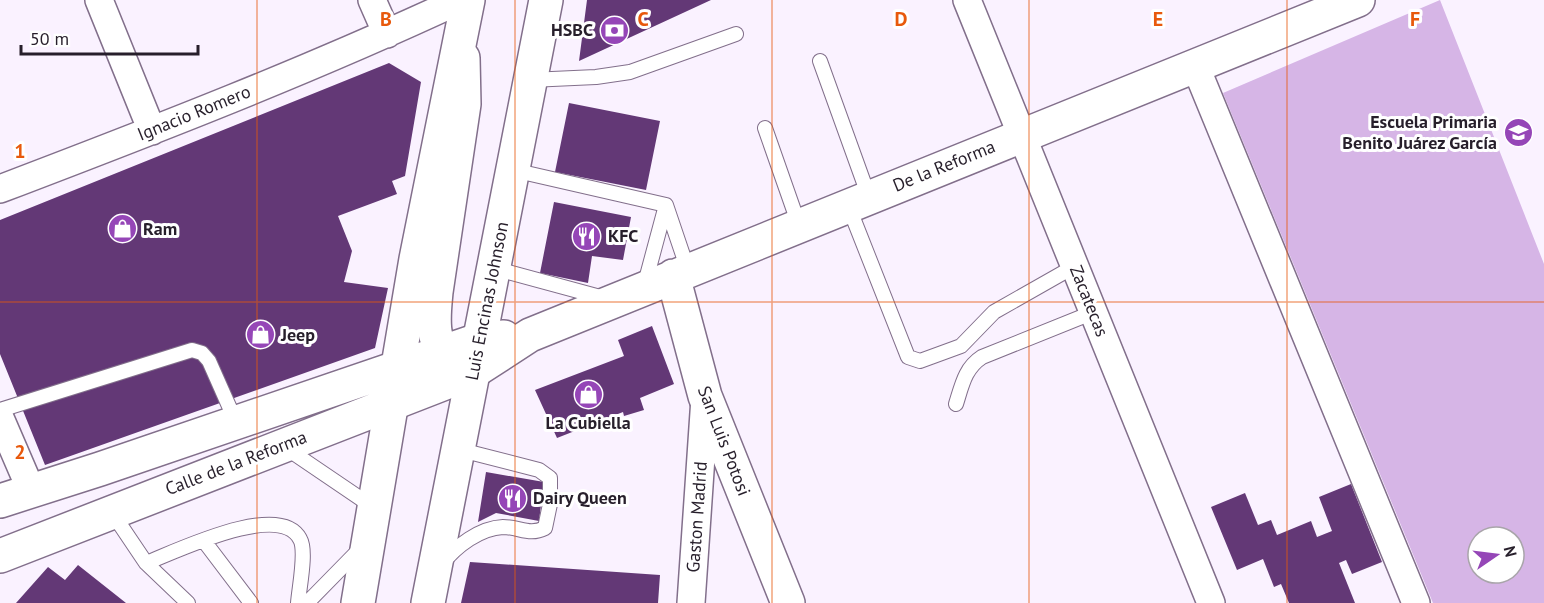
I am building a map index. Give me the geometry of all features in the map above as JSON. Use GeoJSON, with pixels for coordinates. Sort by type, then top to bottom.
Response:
{"type":"FeatureCollection","features":[{"type":"Feature","properties":{"kind":"main road","name":"Luis Encinas Johnson"},"geometry":{"type":"LineString","coordinates":[[430,590],[546,0]]}},
{"type":"Feature","properties":{"kind":"main road","name":"De la Reforma"},"geometry":{"type":"LineString","coordinates":[[477,354],[530,335],[1022,134],[1358,0]]}},
{"type":"Feature","properties":{"kind":"main road"},"geometry":{"type":"LineString","coordinates":[[464,9],[464,104],[436,292],[434,324],[436,340],[444,351],[459,356],[477,354]]}},
{"type":"Feature","properties":{"kind":"main road"},"geometry":{"type":"LineString","coordinates":[[357,602],[416,259],[464,9]]}},
{"type":"Feature","properties":{"kind":"main road","name":"San Luis Potosi"},"geometry":{"type":"LineString","coordinates":[[668,278],[705,396],[788,603]]}},
{"type":"Feature","properties":{"kind":"main road","name":"Calle de la Reforma"},"geometry":{"type":"LineString","coordinates":[[0,501],[444,351]]}},
{"type":"Feature","properties":{"kind":"main road","name":"Calle de la Reforma"},"geometry":{"type":"LineString","coordinates":[[0,556],[390,404],[477,354]]}},
{"type":"Feature","properties":{"kind":"street"},"geometry":{"type":"LineString","coordinates":[[99,0],[152,131]]}},
{"type":"Feature","properties":{"kind":"street"},"geometry":{"type":"LineString","coordinates":[[372,0],[387,34]]}},
{"type":"Feature","properties":{"kind":"street","name":"Zacatecas"},"geometry":{"type":"LineString","coordinates":[[967,0],[1211,603]]}},
{"type":"Feature","properties":{"kind":"street","name":"Ignacio Romero"},"geometry":{"type":"LineString","coordinates":[[0,189],[152,131],[387,34],[464,9]]}},
{"type":"Feature","properties":{"kind":"street"},"geometry":{"type":"LineString","coordinates":[[1196,65],[1416,603]]}},
{"type":"Feature","properties":{"kind":"street","name":"Gaston Madrid"},"geometry":{"type":"LineString","coordinates":[[691,603],[705,396]]}},
{"type":"Feature","properties":{"kind":"street"},"geometry":{"type":"LineString","coordinates":[[0,418],[31,490]]}},
{"type":"Feature","properties":{"kind":"lane"},"geometry":{"type":"LineString","coordinates":[[530,80],[596,77],[630,72],[736,34]]}},
{"type":"Feature","properties":{"kind":"lane"},"geometry":{"type":"LineString","coordinates":[[820,62],[859,201],[908,357],[920,361],[961,346],[993,312],[1075,266]]}},
{"type":"Feature","properties":{"kind":"lane"},"geometry":{"type":"LineString","coordinates":[[765,128],[799,225]]}},
{"type":"Feature","properties":{"kind":"lane"},"geometry":{"type":"LineString","coordinates":[[513,169],[666,205]]}},
{"type":"Feature","properties":{"kind":"lane"},"geometry":{"type":"LineString","coordinates":[[666,205],[668,278]]}},
{"type":"Feature","properties":{"kind":"lane"},"geometry":{"type":"LineString","coordinates":[[666,205],[668,278]]}},
{"type":"Feature","properties":{"kind":"lane"},"geometry":{"type":"LineString","coordinates":[[493,268],[612,300]]}},
{"type":"Feature","properties":{"kind":"lane"},"geometry":{"type":"LineString","coordinates":[[956,404],[967,371],[974,362],[1094,312]]}},
{"type":"Feature","properties":{"kind":"lane"},"geometry":{"type":"LineString","coordinates":[[0,410],[192,350],[201,353],[209,361],[236,422]]}},
{"type":"Feature","properties":{"kind":"lane"},"geometry":{"type":"LineString","coordinates":[[282,445],[373,507]]}},
{"type":"Feature","properties":{"kind":"lane"},"geometry":{"type":"LineString","coordinates":[[430,590],[449,555],[483,532],[503,527],[537,532],[545,528],[549,518],[550,478],[539,470],[456,449]]}},
{"type":"Feature","properties":{"kind":"lane"},"geometry":{"type":"LineString","coordinates":[[111,511],[146,563],[188,603]]}},
{"type":"Feature","properties":{"kind":"lane"},"geometry":{"type":"LineString","coordinates":[[146,563],[237,529],[260,524],[276,524],[289,529],[300,538],[303,548],[298,603]]}},
{"type":"Feature","properties":{"kind":"lane"},"geometry":{"type":"LineString","coordinates":[[204,541],[251,603]]}},
{"type":"Feature","properties":{"kind":"lane"},"geometry":{"type":"LineString","coordinates":[[307,603],[367,542]]}},
{"type":"Feature","properties":{"kind":"shaded area"},"geometry":{"type":"Polygon","coordinates":[[[1440,0],[1544,264],[1544,603],[1433,603],[1223,93],[1440,0]]]}},
{"type":"Feature","properties":{"kind":"building","name":"HSBC"},"geometry":{"type":"Polygon","coordinates":[[[587,0],[711,0],[579,61],[587,0]]]}},
{"type":"Feature","properties":{"kind":"building","name":"Ram"},"geometry":{"type":"Polygon","coordinates":[[[389,63],[421,82],[405,176],[392,181],[397,194],[338,216],[352,251],[344,282],[388,288],[375,348],[45,465],[0,354],[0,220],[389,63]]]}},
{"type":"Feature","properties":{"kind":"building"},"geometry":{"type":"Polygon","coordinates":[[[569,103],[660,121],[646,190],[555,172],[569,103]]]}},
{"type":"Feature","properties":{"kind":"building","name":"KFC"},"geometry":{"type":"Polygon","coordinates":[[[554,202],[631,217],[623,260],[592,256],[588,283],[540,273],[554,202]]]}},
{"type":"Feature","properties":{"kind":"building","name":"La Cubiella"},"geometry":{"type":"Polygon","coordinates":[[[652,326],[674,384],[640,398],[644,410],[624,416],[623,412],[557,438],[535,390],[624,356],[618,340],[652,326]]]}},
{"type":"Feature","properties":{"kind":"building","name":"Dairy Queen"},"geometry":{"type":"Polygon","coordinates":[[[486,472],[544,482],[539,521],[496,513],[478,522],[486,472]]]}},
{"type":"Feature","properties":{"kind":"building"},"geometry":{"type":"Polygon","coordinates":[[[1351,484],[1382,562],[1352,574],[1346,560],[1339,563],[1355,603],[1289,603],[1281,584],[1274,587],[1263,559],[1237,570],[1211,507],[1245,493],[1258,525],[1271,520],[1277,535],[1311,521],[1317,537],[1332,531],[1319,497],[1351,484]]]}},
{"type":"Feature","properties":{"kind":"building"},"geometry":{"type":"Polygon","coordinates":[[[470,562],[660,575],[658,603],[461,603],[470,562]]]}},
{"type":"Feature","properties":{"kind":"building"},"geometry":{"type":"Polygon","coordinates":[[[78,565],[126,603],[16,603],[48,567],[65,580],[78,565]]]}},
{"type":"Feature","properties":{"kind":"place","name":"HSBC"},"geometry":{"type":"Point","coordinates":[614,30]}},
{"type":"Feature","properties":{"kind":"place","name":"Escuela Primaria Benito Juárez García"},"geometry":{"type":"Point","coordinates":[1518,132]}},
{"type":"Feature","properties":{"kind":"place","name":"Ram"},"geometry":{"type":"Point","coordinates":[122,229]}},
{"type":"Feature","properties":{"kind":"place","name":"KFC"},"geometry":{"type":"Point","coordinates":[587,236]}},
{"type":"Feature","properties":{"kind":"place","name":"Jeep"},"geometry":{"type":"Point","coordinates":[260,335]}},
{"type":"Feature","properties":{"kind":"place","name":"La Cubiella"},"geometry":{"type":"Point","coordinates":[588,394]}},
{"type":"Feature","properties":{"kind":"place","name":"Dairy Queen"},"geometry":{"type":"Point","coordinates":[512,498]}}]}
